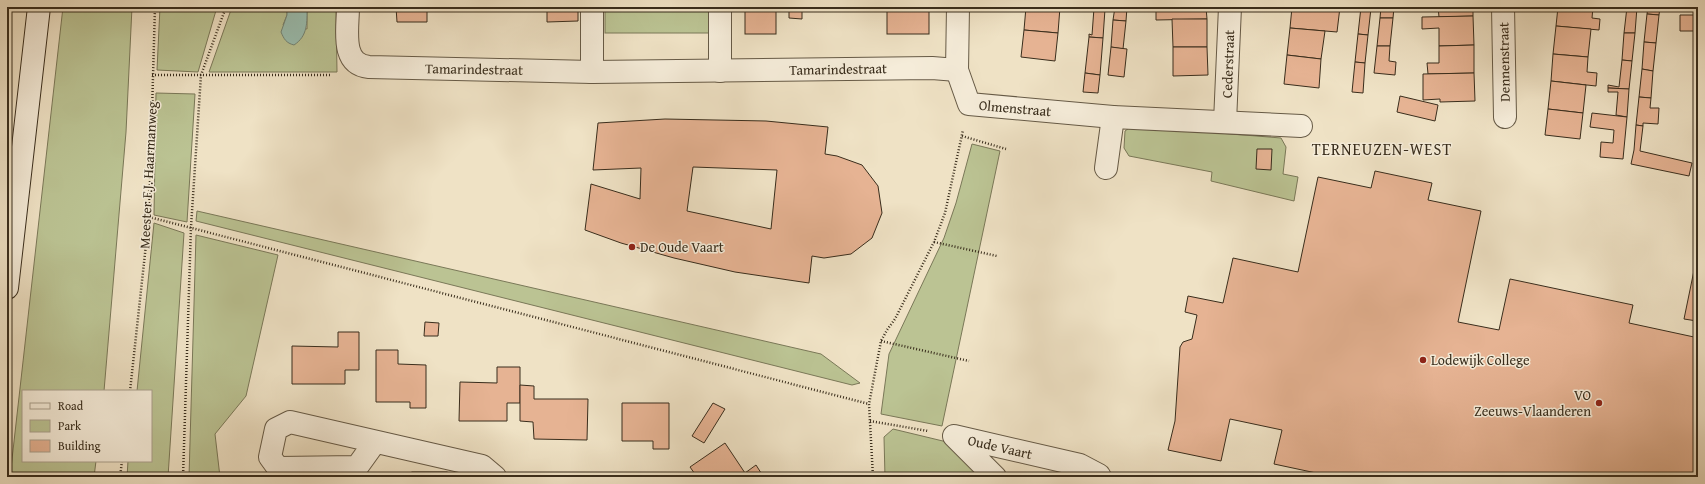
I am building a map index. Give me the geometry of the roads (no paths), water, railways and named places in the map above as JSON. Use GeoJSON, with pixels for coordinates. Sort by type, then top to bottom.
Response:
{"type":"FeatureCollection","features":[{"type":"Feature","properties":{"kind":"street"},"geometry":{"type":"LineString","coordinates":[[7,288],[39,7]]}},
{"type":"Feature","properties":{"kind":"street","name":"Tamarindestraat"},"geometry":{"type":"LineString","coordinates":[[348,7],[348,48],[352,60],[357,64],[369,67],[592,72],[932,68],[957,70]]}},
{"type":"Feature","properties":{"kind":"street"},"geometry":{"type":"LineString","coordinates":[[592,7],[592,72]]}},
{"type":"Feature","properties":{"kind":"street"},"geometry":{"type":"LineString","coordinates":[[720,7],[720,71]]}},
{"type":"Feature","properties":{"kind":"street","name":"Olmenstraat"},"geometry":{"type":"LineString","coordinates":[[958,7],[957,70],[969,104],[1113,117],[1301,126]]}},
{"type":"Feature","properties":{"kind":"street","name":"Cederstraat"},"geometry":{"type":"LineString","coordinates":[[1225,122],[1230,7]]}},
{"type":"Feature","properties":{"kind":"street","name":"Dennenstraat"},"geometry":{"type":"LineString","coordinates":[[1503,7],[1505,117]]}},
{"type":"Feature","properties":{"kind":"street"},"geometry":{"type":"LineString","coordinates":[[1106,168],[1113,117]]}},
{"type":"Feature","properties":{"kind":"street"},"geometry":{"type":"LineString","coordinates":[[375,442],[357,467],[278,468],[270,457],[276,429],[290,422],[482,466],[495,477]]}},
{"type":"Feature","properties":{"kind":"street","name":"Oude Vaart"},"geometry":{"type":"LineString","coordinates":[[995,477],[954,436],[1080,465],[1099,475],[1100,477]]}},
{"type":"Feature","properties":{"kind":"place","name":"De Oude Vaart"},"geometry":{"type":"Point","coordinates":[632,247]}},
{"type":"Feature","properties":{"kind":"place","name":"Lodewijk College"},"geometry":{"type":"Point","coordinates":[1423,360]}},
{"type":"Feature","properties":{"kind":"place","name":"VO Zeeuws-Vlaanderen"},"geometry":{"type":"Point","coordinates":[1599,403]}},
{"type":"Feature","properties":{"kind":"district","name":"TERNEUZEN-WEST"},"geometry":{"type":"Point","coordinates":[1382,149]}}]}
